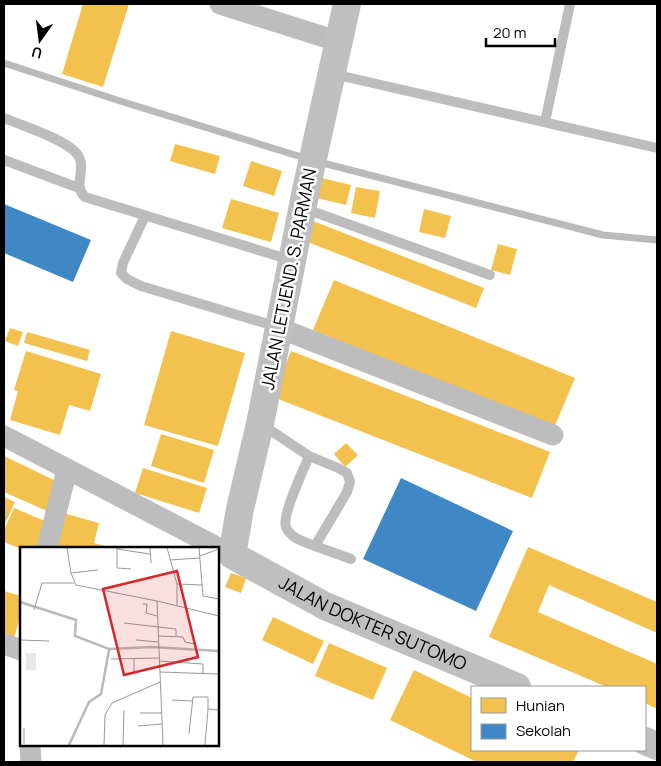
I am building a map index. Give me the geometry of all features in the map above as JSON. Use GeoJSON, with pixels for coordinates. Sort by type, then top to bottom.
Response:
{"type":"FeatureCollection","features":[{"type":"Feature","properties":{"kind":"main road","name":"JALAN LETJEND. S. PARMAN"},"geometry":{"type":"LineString","coordinates":[[232,554],[240,509],[260,424],[304,199],[347,4]]}},
{"type":"Feature","properties":{"kind":"main road","name":"JALAN DOKTER SUTOMO"},"geometry":{"type":"LineString","coordinates":[[232,554],[325,606],[515,686]]}},
{"type":"Feature","properties":{"kind":"street"},"geometry":{"type":"LineString","coordinates":[[220,4],[340,42]]}},
{"type":"Feature","properties":{"kind":"street"},"geometry":{"type":"LineString","coordinates":[[279,328],[553,435]]}},
{"type":"Feature","properties":{"kind":"street"},"geometry":{"type":"LineString","coordinates":[[4,436],[218,547]]}},
{"type":"Feature","properties":{"kind":"street"},"geometry":{"type":"LineString","coordinates":[[47,547],[67,470]]}},
{"type":"Feature","properties":{"kind":"street"},"geometry":{"type":"LineString","coordinates":[[219,547],[232,554]]}},
{"type":"Feature","properties":{"kind":"street"},"geometry":{"type":"LineString","coordinates":[[4,644],[20,650]]}},
{"type":"Feature","properties":{"kind":"street"},"geometry":{"type":"LineString","coordinates":[[30,746],[31,762]]}},
{"type":"Feature","properties":{"kind":"lane"},"geometry":{"type":"LineString","coordinates":[[546,122],[570,4]]}},
{"type":"Feature","properties":{"kind":"lane"},"geometry":{"type":"LineString","coordinates":[[332,74],[657,148]]}},
{"type":"Feature","properties":{"kind":"lane"},"geometry":{"type":"LineString","coordinates":[[4,118],[59,142],[78,154],[82,164],[79,188],[80,193],[85,197],[292,260]]}},
{"type":"Feature","properties":{"kind":"lane"},"geometry":{"type":"LineString","coordinates":[[4,160],[79,188]]}},
{"type":"Feature","properties":{"kind":"lane"},"geometry":{"type":"LineString","coordinates":[[304,199],[490,275]]}},
{"type":"Feature","properties":{"kind":"lane"},"geometry":{"type":"LineString","coordinates":[[145,216],[123,263],[121,273],[126,279],[141,286],[279,328]]}},
{"type":"Feature","properties":{"kind":"lane"},"geometry":{"type":"LineString","coordinates":[[260,424],[309,456],[347,473],[350,482],[347,492],[316,546]]}},
{"type":"Feature","properties":{"kind":"lane"},"geometry":{"type":"LineString","coordinates":[[309,456],[285,516],[286,527],[294,537],[351,559]]}},
{"type":"Feature","properties":{"kind":"building: Hunian"},"geometry":{"type":"Polygon","coordinates":[[[83,4],[129,4],[103,87],[62,74],[83,4]]]}},
{"type":"Feature","properties":{"kind":"building: Hunian"},"geometry":{"type":"Polygon","coordinates":[[[175,144],[220,156],[215,174],[170,161],[175,144]]]}},
{"type":"Feature","properties":{"kind":"building: Hunian"},"geometry":{"type":"Polygon","coordinates":[[[251,161],[282,171],[274,196],[243,186],[251,161]]]}},
{"type":"Feature","properties":{"kind":"building: Hunian"},"geometry":{"type":"Polygon","coordinates":[[[318,177],[351,185],[346,205],[313,197],[318,177]]]}},
{"type":"Feature","properties":{"kind":"building: Hunian"},"geometry":{"type":"Polygon","coordinates":[[[356,187],[380,191],[375,218],[351,213],[356,187]]]}},
{"type":"Feature","properties":{"kind":"building: Hunian"},"geometry":{"type":"Polygon","coordinates":[[[231,199],[279,213],[271,242],[222,228],[231,199]]]}},
{"type":"Feature","properties":{"kind":"building: Hunian"},"geometry":{"type":"Polygon","coordinates":[[[424,209],[451,216],[445,238],[419,232],[424,209]]]}},
{"type":"Feature","properties":{"kind":"building: Hunian"},"geometry":{"type":"Polygon","coordinates":[[[313,221],[484,288],[476,308],[305,241],[313,221]]]}},
{"type":"Feature","properties":{"kind":"building: Hunian"},"geometry":{"type":"Polygon","coordinates":[[[498,244],[517,249],[510,275],[491,270],[498,244]]]}},
{"type":"Feature","properties":{"kind":"building: Hunian"},"geometry":{"type":"Polygon","coordinates":[[[334,280],[575,378],[554,428],[313,330],[334,280]]]}},
{"type":"Feature","properties":{"kind":"building: Hunian"},"geometry":{"type":"Polygon","coordinates":[[[10,328],[23,332],[18,346],[5,341],[10,328]]]}},
{"type":"Feature","properties":{"kind":"building: Hunian"},"geometry":{"type":"Polygon","coordinates":[[[171,331],[245,353],[218,446],[144,425],[171,331]]]}},
{"type":"Feature","properties":{"kind":"building: Hunian"},"geometry":{"type":"Polygon","coordinates":[[[27,332],[90,350],[87,361],[24,343],[27,332]]]}},
{"type":"Feature","properties":{"kind":"building: Hunian"},"geometry":{"type":"Polygon","coordinates":[[[26,351],[101,374],[90,411],[69,405],[60,435],[10,420],[18,391],[14,390],[26,351]]]}},
{"type":"Feature","properties":{"kind":"building: Hunian"},"geometry":{"type":"Polygon","coordinates":[[[291,351],[550,452],[532,498],[273,397],[291,351]]]}},
{"type":"Feature","properties":{"kind":"building: Hunian"},"geometry":{"type":"Polygon","coordinates":[[[161,434],[214,450],[204,483],[151,466],[161,434]]]}},
{"type":"Feature","properties":{"kind":"building: Hunian"},"geometry":{"type":"Polygon","coordinates":[[[346,443],[358,455],[345,467],[334,454],[346,443]]]}},
{"type":"Feature","properties":{"kind":"building: Hunian"},"geometry":{"type":"Polygon","coordinates":[[[4,456],[60,483],[47,511],[4,492],[4,456]]]}},
{"type":"Feature","properties":{"kind":"building: Hunian"},"geometry":{"type":"Polygon","coordinates":[[[143,468],[207,488],[199,513],[135,493],[143,468]]]}},
{"type":"Feature","properties":{"kind":"building: Hunian"},"geometry":{"type":"Polygon","coordinates":[[[4,497],[15,502],[4,526],[4,497]]]}},
{"type":"Feature","properties":{"kind":"building: Hunian"},"geometry":{"type":"Polygon","coordinates":[[[14,508],[52,524],[41,547],[20,547],[20,549],[4,542],[4,530],[14,508]]]}},
{"type":"Feature","properties":{"kind":"building: Hunian"},"geometry":{"type":"Polygon","coordinates":[[[63,513],[99,523],[94,543],[108,547],[54,547],[63,513]]]}},
{"type":"Feature","properties":{"kind":"building: Hunian"},"geometry":{"type":"Polygon","coordinates":[[[528,547],[657,602],[657,633],[549,585],[538,612],[657,664],[657,709],[646,704],[646,686],[605,686],[489,637],[528,547]]]}},
{"type":"Feature","properties":{"kind":"building: Hunian"},"geometry":{"type":"Polygon","coordinates":[[[231,573],[246,578],[241,593],[225,587],[231,573]]]}},
{"type":"Feature","properties":{"kind":"building: Hunian"},"geometry":{"type":"Polygon","coordinates":[[[4,591],[20,596],[20,617],[14,638],[4,635],[4,591]]]}},
{"type":"Feature","properties":{"kind":"building: Hunian"},"geometry":{"type":"Polygon","coordinates":[[[273,617],[324,641],[313,664],[262,640],[273,617]]]}},
{"type":"Feature","properties":{"kind":"building: Hunian"},"geometry":{"type":"Polygon","coordinates":[[[329,643],[387,668],[373,700],[315,676],[329,643]]]}},
{"type":"Feature","properties":{"kind":"building: Hunian"},"geometry":{"type":"Polygon","coordinates":[[[414,670],[471,698],[471,751],[578,751],[573,762],[477,762],[390,720],[414,670]]]}},
{"type":"Feature","properties":{"kind":"building: Sekolah"},"geometry":{"type":"Polygon","coordinates":[[[4,204],[91,240],[73,282],[4,253],[4,204]]]}},
{"type":"Feature","properties":{"kind":"building: Sekolah"},"geometry":{"type":"Polygon","coordinates":[[[401,478],[513,531],[476,611],[363,559],[401,478]]]}},
{"type":"Feature","properties":{"kind":"waterway"},"geometry":{"type":"LineString","coordinates":[[4,63],[308,159]]}},
{"type":"Feature","properties":{"kind":"waterway"},"geometry":{"type":"LineString","coordinates":[[319,162],[603,235],[657,240]]}}]}
